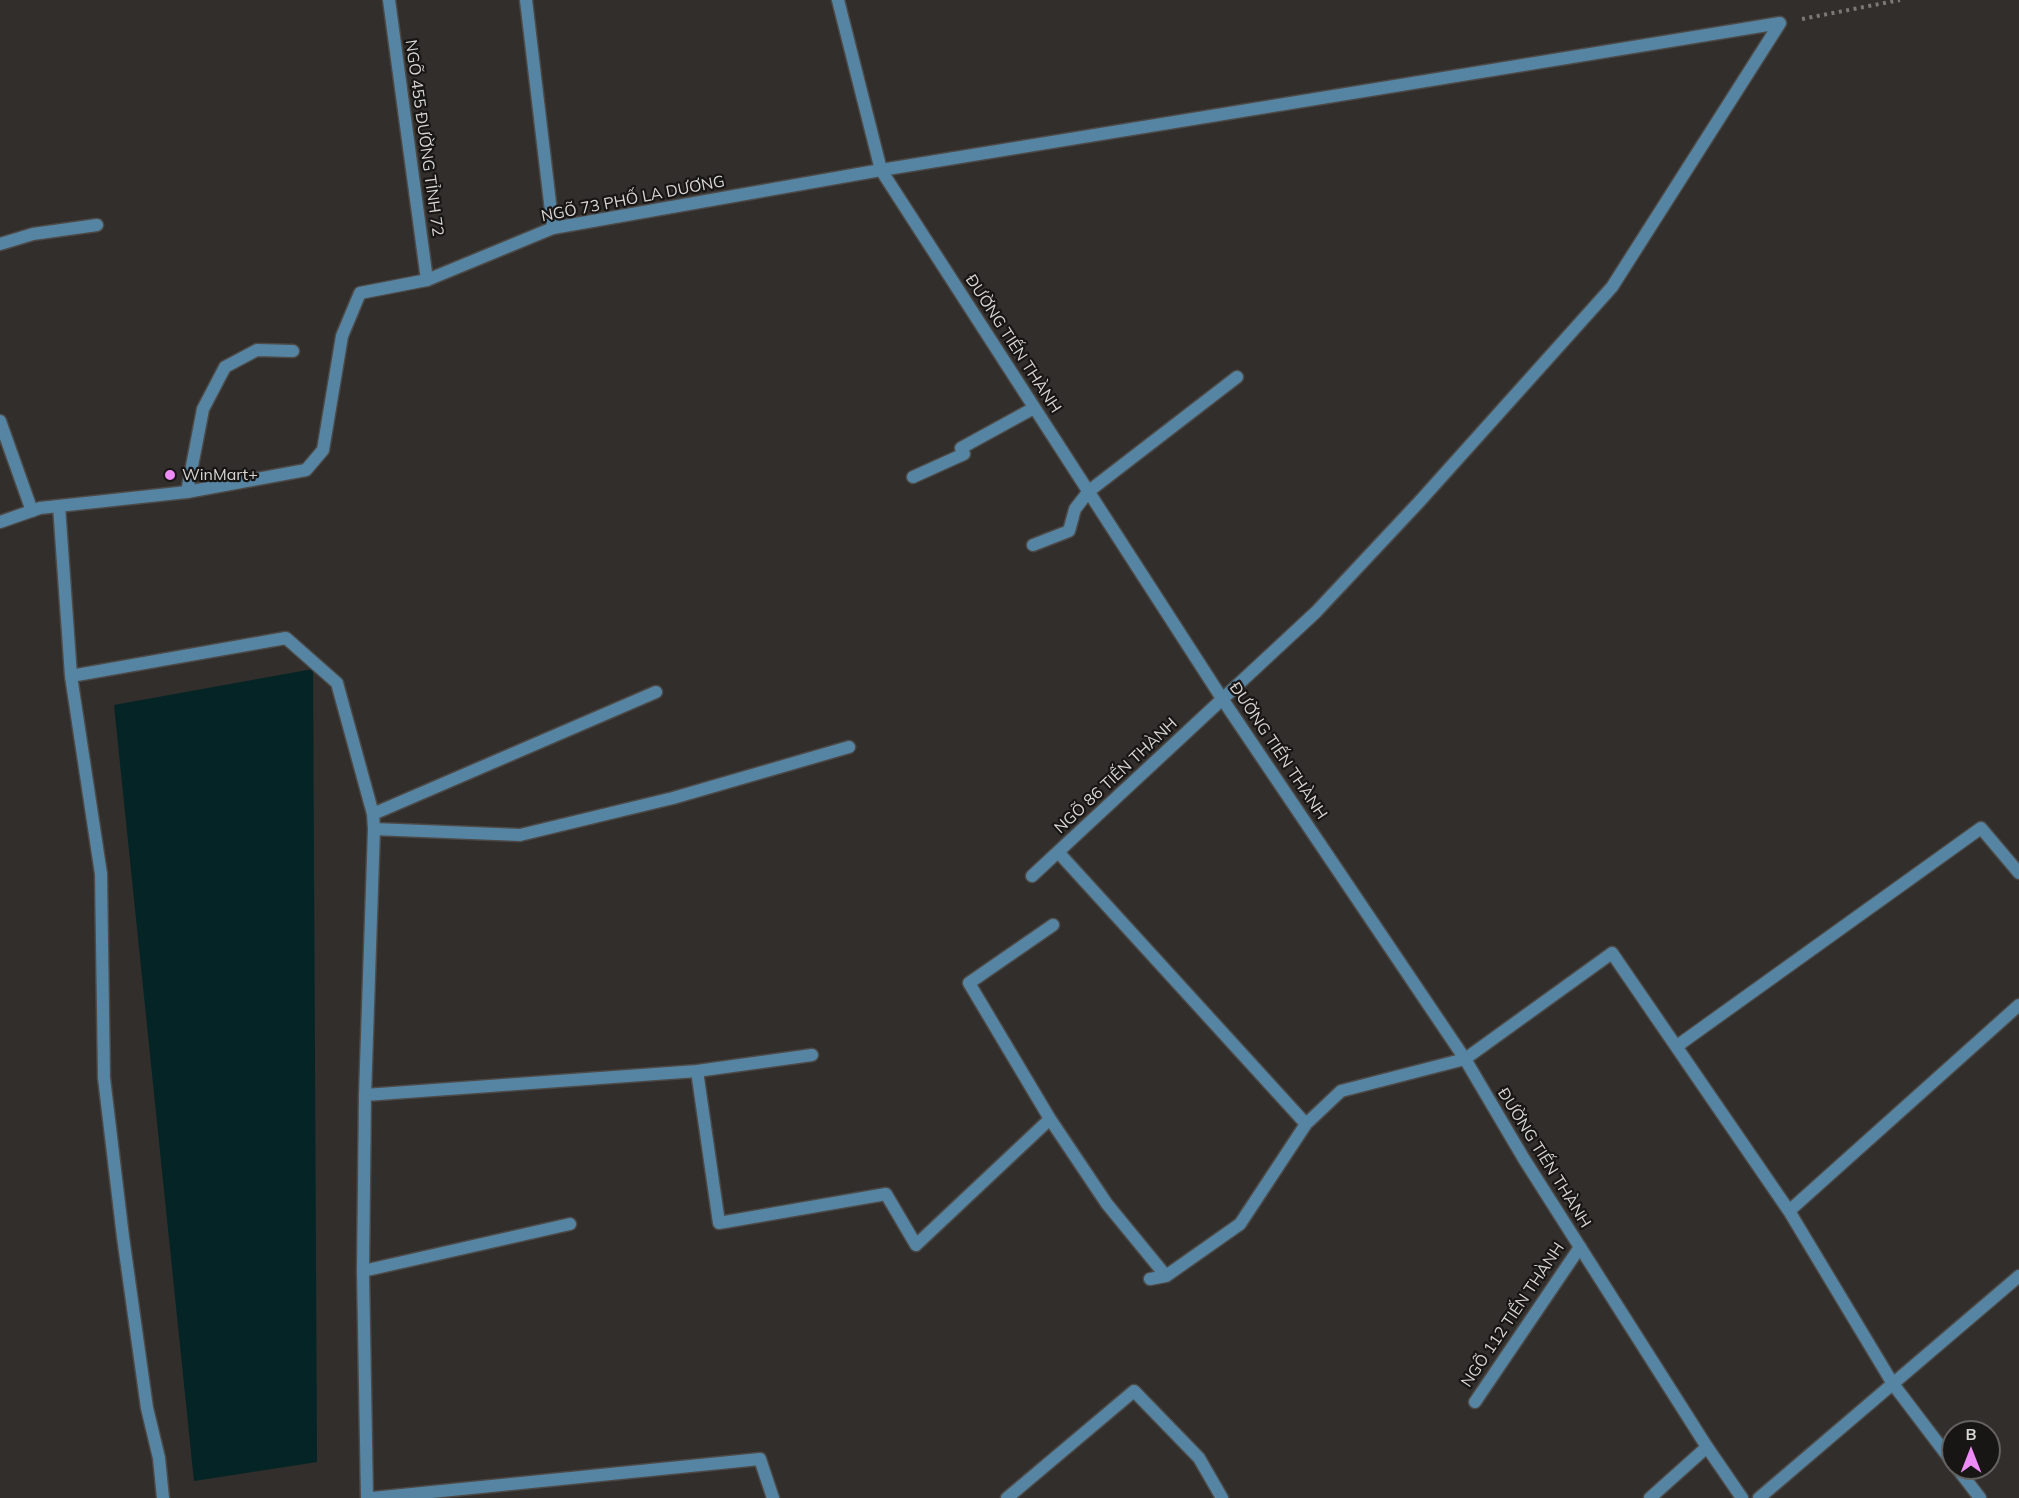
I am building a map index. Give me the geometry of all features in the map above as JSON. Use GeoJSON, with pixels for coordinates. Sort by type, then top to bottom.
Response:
{"type":"FeatureCollection","features":[{"type":"Feature","properties":{"kind":"street","name":"NGÕ 455 ĐƯỜNG TỈNH 72"},"geometry":{"type":"LineString","coordinates":[[388,0],[427,280]]}},
{"type":"Feature","properties":{"kind":"street"},"geometry":{"type":"LineString","coordinates":[[526,0],[553,228]]}},
{"type":"Feature","properties":{"kind":"street","name":"ĐƯỜNG TIẾN THÀNH"},"geometry":{"type":"LineString","coordinates":[[838,0],[881,170],[1223,700],[1466,1059],[1524,1159],[1707,1447],[1742,1498]]}},
{"type":"Feature","properties":{"kind":"street","name":"NGÕ 73 PHỐ LA DƯƠNG"},"geometry":{"type":"LineString","coordinates":[[0,522],[40,508],[187,492],[306,470],[323,450],[342,336],[360,293],[427,280],[553,228],[881,170],[1780,23]]}},
{"type":"Feature","properties":{"kind":"street","name":"NGÕ 86 TIẾN THÀNH"},"geometry":{"type":"LineString","coordinates":[[1032,876],[1223,700],[1324,603],[1420,501],[1612,287],[1780,23]]}},
{"type":"Feature","properties":{"kind":"street"},"geometry":{"type":"LineString","coordinates":[[0,244],[33,234],[97,225]]}},
{"type":"Feature","properties":{"kind":"street"},"geometry":{"type":"LineString","coordinates":[[187,492],[203,409],[225,368],[257,350],[293,351]]}},
{"type":"Feature","properties":{"kind":"street"},"geometry":{"type":"LineString","coordinates":[[1033,545],[1069,531],[1075,510],[1089,491],[1237,377]]}},
{"type":"Feature","properties":{"kind":"street"},"geometry":{"type":"LineString","coordinates":[[913,477],[964,454],[961,448],[1034,408]]}},
{"type":"Feature","properties":{"kind":"street"},"geometry":{"type":"LineString","coordinates":[[0,421],[32,511]]}},
{"type":"Feature","properties":{"kind":"street"},"geometry":{"type":"LineString","coordinates":[[59,506],[71,676],[101,874],[105,1089],[147,1408],[159,1458],[163,1498]]}},
{"type":"Feature","properties":{"kind":"street"},"geometry":{"type":"LineString","coordinates":[[71,676],[286,638],[337,683],[374,814],[375,829],[365,1095],[363,1271],[367,1498]]}},
{"type":"Feature","properties":{"kind":"street"},"geometry":{"type":"LineString","coordinates":[[374,814],[656,692]]}},
{"type":"Feature","properties":{"kind":"street"},"geometry":{"type":"LineString","coordinates":[[375,829],[520,835],[673,798],[849,747]]}},
{"type":"Feature","properties":{"kind":"street"},"geometry":{"type":"LineString","coordinates":[[1677,1046],[1981,828],[2019,873]]}},
{"type":"Feature","properties":{"kind":"street"},"geometry":{"type":"LineString","coordinates":[[1058,852],[1306,1124]]}},
{"type":"Feature","properties":{"kind":"street"},"geometry":{"type":"LineString","coordinates":[[1053,925],[969,983],[1050,1119],[1107,1204],[1166,1276]]}},
{"type":"Feature","properties":{"kind":"street"},"geometry":{"type":"LineString","coordinates":[[1150,1279],[1166,1276],[1240,1224],[1306,1124],[1341,1091],[1466,1059],[1612,953],[1789,1211],[1893,1384],[1941,1447]]}},
{"type":"Feature","properties":{"kind":"street"},"geometry":{"type":"LineString","coordinates":[[1789,1211],[2019,1005]]}},
{"type":"Feature","properties":{"kind":"street"},"geometry":{"type":"LineString","coordinates":[[365,1095],[697,1071],[812,1055]]}},
{"type":"Feature","properties":{"kind":"street"},"geometry":{"type":"LineString","coordinates":[[697,1071],[719,1223],[886,1194],[916,1245],[1050,1119]]}},
{"type":"Feature","properties":{"kind":"street"},"geometry":{"type":"LineString","coordinates":[[363,1271],[570,1224]]}},
{"type":"Feature","properties":{"kind":"street","name":"NGÕ 112 TIẾN THÀNH"},"geometry":{"type":"LineString","coordinates":[[1474,1402],[1580,1247]]}},
{"type":"Feature","properties":{"kind":"street"},"geometry":{"type":"LineString","coordinates":[[1759,1498],[2019,1276]]}},
{"type":"Feature","properties":{"kind":"street"},"geometry":{"type":"LineString","coordinates":[[1007,1498],[1134,1391],[1199,1458],[1222,1498]]}},
{"type":"Feature","properties":{"kind":"street"},"geometry":{"type":"LineString","coordinates":[[1650,1498],[1707,1447]]}},
{"type":"Feature","properties":{"kind":"street"},"geometry":{"type":"LineString","coordinates":[[372,1498],[760,1459],[773,1498]]}},
{"type":"Feature","properties":{"kind":"street"},"geometry":{"type":"LineString","coordinates":[[1966,1480],[1980,1498]]}},
{"type":"Feature","properties":{"kind":"path"},"geometry":{"type":"LineString","coordinates":[[1780,23],[1900,0]]}},
{"type":"Feature","properties":{"kind":"water"},"geometry":{"type":"Polygon","coordinates":[[[313,669],[317,1462],[194,1481],[114,705],[313,669]]]}},
{"type":"Feature","properties":{"kind":"place","name":"WinMart+"},"geometry":{"type":"Point","coordinates":[170,475]}}]}
